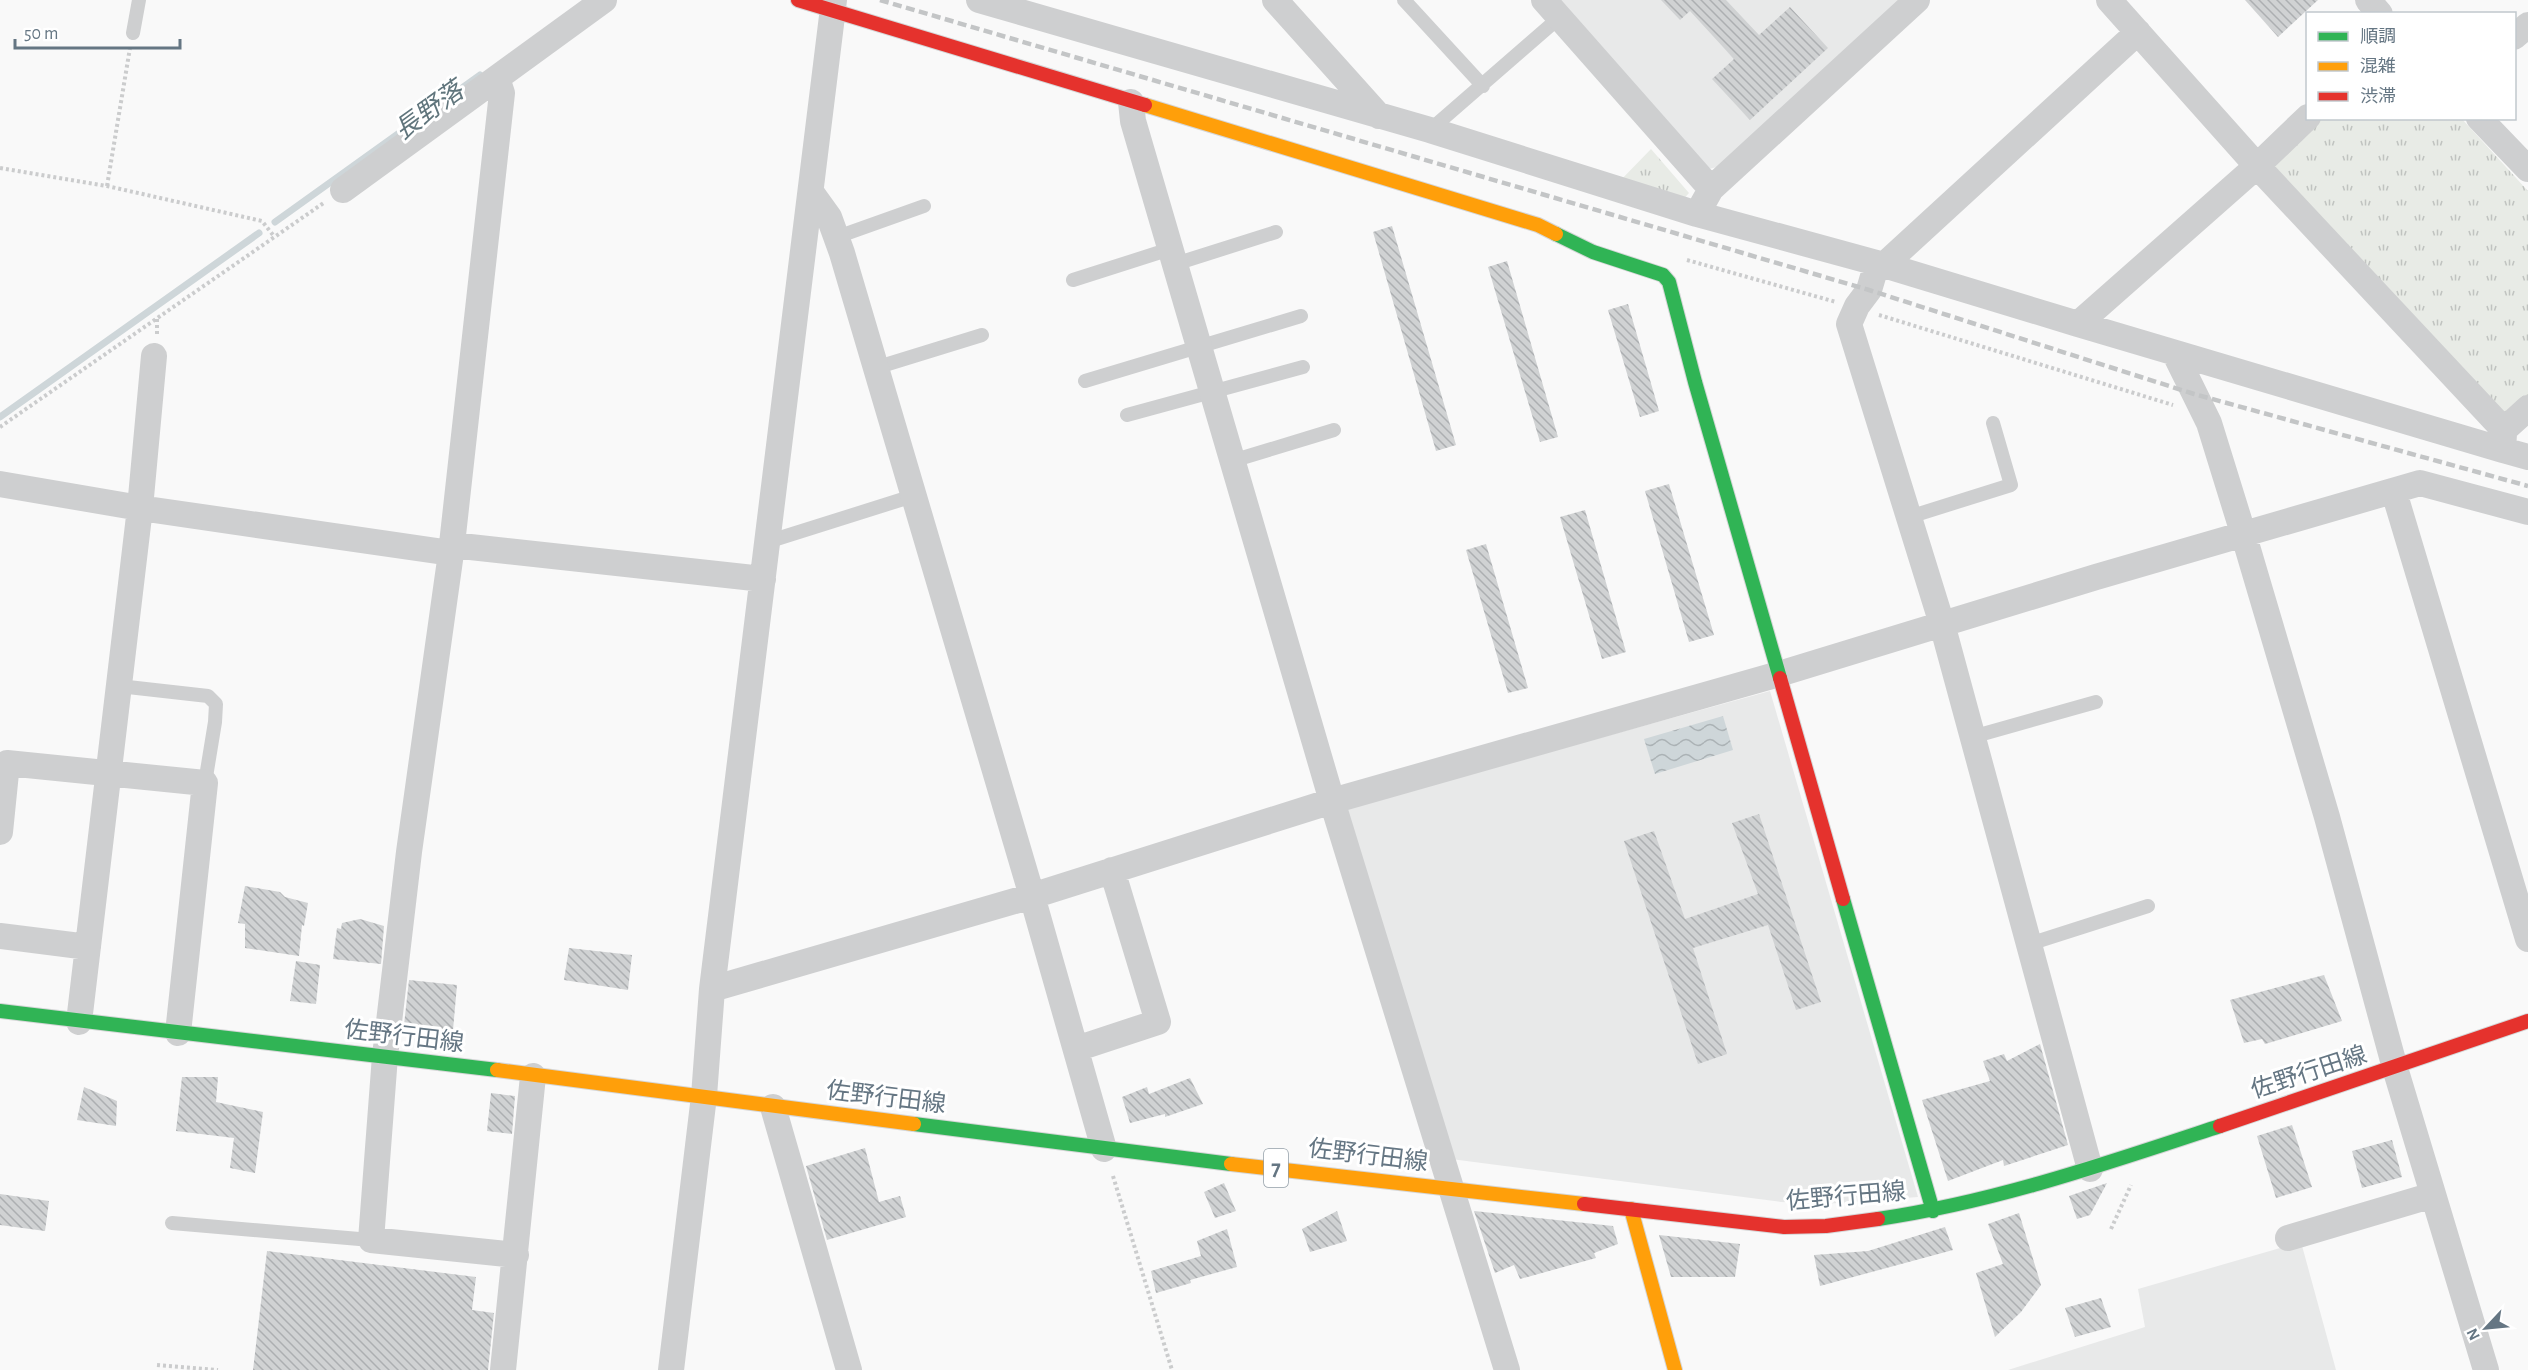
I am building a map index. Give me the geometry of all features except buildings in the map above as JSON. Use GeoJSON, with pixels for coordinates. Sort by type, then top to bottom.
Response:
{"type":"FeatureCollection","features":[{"type":"Feature","properties":{"kind":"main road"},"geometry":{"type":"LineString","coordinates":[[798,0],[833,5],[1131,102],[1538,225],[1593,252],[1663,275],[1669,282],[1934,1211]]}},
{"type":"Feature","properties":{"kind":"main road","name":"佐野行田線"},"geometry":{"type":"LineString","coordinates":[[0,1011],[385,1056],[1104,1149],[1784,1227],[1826,1226],[1934,1211],[2090,1169],[2528,1022]]}},
{"type":"Feature","properties":{"kind":"main road"},"geometry":{"type":"LineString","coordinates":[[1631,1209],[1675,1370]]}},
{"type":"Feature","properties":{"kind":"street"},"geometry":{"type":"LineString","coordinates":[[343,189],[604,0]]}},
{"type":"Feature","properties":{"kind":"street"},"geometry":{"type":"LineString","coordinates":[[980,0],[1430,130],[1697,214],[1880,264],[2175,354],[2503,440]]}},
{"type":"Feature","properties":{"kind":"street"},"geometry":{"type":"LineString","coordinates":[[1275,0],[1379,117]]}},
{"type":"Feature","properties":{"kind":"street"},"geometry":{"type":"LineString","coordinates":[[1697,214],[1711,189],[1917,0]]}},
{"type":"Feature","properties":{"kind":"street"},"geometry":{"type":"LineString","coordinates":[[2109,0],[2503,440],[2528,457]]}},
{"type":"Feature","properties":{"kind":"street"},"geometry":{"type":"LineString","coordinates":[[2368,0],[2378,12]]}},
{"type":"Feature","properties":{"kind":"street"},"geometry":{"type":"LineString","coordinates":[[672,1370],[704,1096],[712,988],[812,192],[833,5]]}},
{"type":"Feature","properties":{"kind":"street"},"geometry":{"type":"LineString","coordinates":[[1552,9],[1711,189]]}},
{"type":"Feature","properties":{"kind":"street"},"geometry":{"type":"LineString","coordinates":[[2516,35],[2528,26]]}},
{"type":"Feature","properties":{"kind":"street"},"geometry":{"type":"LineString","coordinates":[[2090,1169],[1942,624],[1849,324],[1857,306],[1869,290],[1880,264],[2138,32]]}},
{"type":"Feature","properties":{"kind":"street"},"geometry":{"type":"LineString","coordinates":[[497,78],[502,93],[452,549],[409,852],[385,1056],[372,1240],[516,1255]]}},
{"type":"Feature","properties":{"kind":"street"},"geometry":{"type":"LineString","coordinates":[[1131,102],[1133,122],[1332,801],[1507,1370]]}},
{"type":"Feature","properties":{"kind":"street"},"geometry":{"type":"LineString","coordinates":[[2078,324],[2257,166],[2306,118]]}},
{"type":"Feature","properties":{"kind":"street"},"geometry":{"type":"LineString","coordinates":[[2481,120],[2528,169]]}},
{"type":"Feature","properties":{"kind":"street"},"geometry":{"type":"LineString","coordinates":[[812,192],[829,217],[837,237],[1032,896],[1104,1149]]}},
{"type":"Feature","properties":{"kind":"street"},"geometry":{"type":"LineString","coordinates":[[2175,354],[2209,423],[2244,536],[2327,817],[2395,1068],[2486,1370]]}},
{"type":"Feature","properties":{"kind":"street"},"geometry":{"type":"LineString","coordinates":[[79,1022],[140,508],[154,356]]}},
{"type":"Feature","properties":{"kind":"street"},"geometry":{"type":"LineString","coordinates":[[2503,440],[2528,408]]}},
{"type":"Feature","properties":{"kind":"street"},"geometry":{"type":"LineString","coordinates":[[712,988],[1032,896],[1332,801],[1779,674],[2420,483],[2528,512]]}},
{"type":"Feature","properties":{"kind":"street"},"geometry":{"type":"LineString","coordinates":[[0,484],[140,508],[452,549],[763,579]]}},
{"type":"Feature","properties":{"kind":"street"},"geometry":{"type":"LineString","coordinates":[[2394,492],[2528,939]]}},
{"type":"Feature","properties":{"kind":"street"},"geometry":{"type":"LineString","coordinates":[[0,831],[8,764],[205,783],[178,1033]]}},
{"type":"Feature","properties":{"kind":"street"},"geometry":{"type":"LineString","coordinates":[[1076,1049],[1158,1022],[1112,870]]}},
{"type":"Feature","properties":{"kind":"street"},"geometry":{"type":"LineString","coordinates":[[0,936],[88,947]]}},
{"type":"Feature","properties":{"kind":"street"},"geometry":{"type":"LineString","coordinates":[[503,1370],[533,1076]]}},
{"type":"Feature","properties":{"kind":"street"},"geometry":{"type":"LineString","coordinates":[[773,1107],[849,1370]]}},
{"type":"Feature","properties":{"kind":"street"},"geometry":{"type":"LineString","coordinates":[[2288,1238],[2433,1195]]}},
{"type":"Feature","properties":{"kind":"lane"},"geometry":{"type":"LineString","coordinates":[[133,33],[139,0]]}},
{"type":"Feature","properties":{"kind":"lane"},"geometry":{"type":"LineString","coordinates":[[1404,0],[1483,86]]}},
{"type":"Feature","properties":{"kind":"lane"},"geometry":{"type":"LineString","coordinates":[[1430,130],[1483,86],[1552,9]]}},
{"type":"Feature","properties":{"kind":"lane"},"geometry":{"type":"LineString","coordinates":[[837,237],[924,206]]}},
{"type":"Feature","properties":{"kind":"lane"},"geometry":{"type":"LineString","coordinates":[[1073,279],[1276,232]]}},
{"type":"Feature","properties":{"kind":"lane"},"geometry":{"type":"LineString","coordinates":[[1085,381],[1301,316]]}},
{"type":"Feature","properties":{"kind":"lane"},"geometry":{"type":"LineString","coordinates":[[875,368],[982,335]]}},
{"type":"Feature","properties":{"kind":"lane"},"geometry":{"type":"LineString","coordinates":[[1127,415],[1303,367]]}},
{"type":"Feature","properties":{"kind":"lane"},"geometry":{"type":"LineString","coordinates":[[1909,517],[2012,485],[1993,423]]}},
{"type":"Feature","properties":{"kind":"lane"},"geometry":{"type":"LineString","coordinates":[[1232,461],[1334,430]]}},
{"type":"Feature","properties":{"kind":"lane"},"geometry":{"type":"LineString","coordinates":[[767,542],[913,496]]}},
{"type":"Feature","properties":{"kind":"lane"},"geometry":{"type":"LineString","coordinates":[[119,686],[208,696],[216,705],[216,722],[205,783]]}},
{"type":"Feature","properties":{"kind":"lane"},"geometry":{"type":"LineString","coordinates":[[1972,737],[2096,702]]}},
{"type":"Feature","properties":{"kind":"lane"},"geometry":{"type":"LineString","coordinates":[[2029,944],[2148,906]]}},
{"type":"Feature","properties":{"kind":"lane"},"geometry":{"type":"LineString","coordinates":[[172,1222],[372,1240]]}},
{"type":"Feature","properties":{"kind":"path"},"geometry":{"type":"LineString","coordinates":[[107,186],[133,33]]}},
{"type":"Feature","properties":{"kind":"path"},"geometry":{"type":"LineString","coordinates":[[0,168],[107,186],[262,221],[273,236]]}},
{"type":"Feature","properties":{"kind":"path"},"geometry":{"type":"LineString","coordinates":[[0,426],[343,189]]}},
{"type":"Feature","properties":{"kind":"path"},"geometry":{"type":"LineString","coordinates":[[1876,314],[2181,408]]}},
{"type":"Feature","properties":{"kind":"path"},"geometry":{"type":"LineString","coordinates":[[1104,1149],[1172,1370]]}},
{"type":"Feature","properties":{"kind":"path"},"geometry":{"type":"LineString","coordinates":[[2110,1229],[2146,1151]]}},
{"type":"Feature","properties":{"kind":"path"},"geometry":{"type":"LineString","coordinates":[[157,1365],[218,1370]]}},
{"type":"Feature","properties":{"kind":"shaded area"},"geometry":{"type":"Polygon","coordinates":[[[1555,0],[1902,0],[1717,167],[1709,169],[1555,0]]]}},
{"type":"Feature","properties":{"kind":"shaded area"},"geometry":{"type":"Polygon","coordinates":[[[1770,691],[1918,1197],[1824,1204],[1781,1202],[1451,1159],[1345,808],[1770,691]]]}},
{"type":"Feature","properties":{"kind":"shaded area"},"geometry":{"type":"Polygon","coordinates":[[[2301,1242],[2336,1370],[2008,1370],[2145,1327],[2138,1289],[2301,1242]]]}},
{"type":"Feature","properties":{"kind":"green space"},"geometry":{"type":"Polygon","coordinates":[[[2316,120],[2463,120],[2528,191],[2528,398],[2505,419],[2265,165],[2316,120]]]}},
{"type":"Feature","properties":{"kind":"green space"},"geometry":{"type":"Polygon","coordinates":[[[1651,149],[1689,193],[1680,203],[1616,185],[1651,149]]]}},
{"type":"Feature","properties":{"kind":"water"},"geometry":{"type":"Polygon","coordinates":[[[1723,716],[1733,750],[1655,774],[1644,739],[1723,716]]]}},
{"type":"Feature","properties":{"kind":"waterway","name":"長野落"},"geometry":{"type":"LineString","coordinates":[[275,222],[480,75]]}},
{"type":"Feature","properties":{"kind":"waterway","name":"長野落"},"geometry":{"type":"LineString","coordinates":[[0,417],[259,233]]}},
{"type":"Feature","properties":{"kind":"railway"},"geometry":{"type":"LineString","coordinates":[[880,0],[1869,290],[2194,394],[2528,486]]}},
{"type":"Feature","properties":{"kind":"traffic: fast"},"geometry":{"type":"LineString","coordinates":[[1556,234],[1593,252],[1663,275],[1669,282],[1695,382],[1780,678]]}},
{"type":"Feature","properties":{"kind":"traffic: fast"},"geometry":{"type":"LineString","coordinates":[[1843,899],[1933,1211]]}},
{"type":"Feature","properties":{"kind":"traffic: fast"},"geometry":{"type":"LineString","coordinates":[[0,1011],[497,1070]]}},
{"type":"Feature","properties":{"kind":"traffic: fast"},"geometry":{"type":"LineString","coordinates":[[914,1124],[1231,1164]]}},
{"type":"Feature","properties":{"kind":"traffic: fast"},"geometry":{"type":"LineString","coordinates":[[1878,1219],[1922,1212],[2008,1192],[2220,1126]]}},
{"type":"Feature","properties":{"kind":"traffic: slow"},"geometry":{"type":"LineString","coordinates":[[1145,105],[1538,225],[1556,234]]}},
{"type":"Feature","properties":{"kind":"traffic: slow"},"geometry":{"type":"LineString","coordinates":[[497,1070],[914,1124]]}},
{"type":"Feature","properties":{"kind":"traffic: slow"},"geometry":{"type":"LineString","coordinates":[[1231,1164],[1584,1204]]}},
{"type":"Feature","properties":{"kind":"traffic: slow"},"geometry":{"type":"LineString","coordinates":[[1631,1209],[1675,1370]]}},
{"type":"Feature","properties":{"kind":"traffic: jam"},"geometry":{"type":"LineString","coordinates":[[798,0],[1145,105]]}},
{"type":"Feature","properties":{"kind":"traffic: jam"},"geometry":{"type":"LineString","coordinates":[[1780,678],[1843,899]]}},
{"type":"Feature","properties":{"kind":"traffic: jam"},"geometry":{"type":"LineString","coordinates":[[2220,1126],[2528,1021]]}},
{"type":"Feature","properties":{"kind":"traffic: jam"},"geometry":{"type":"LineString","coordinates":[[1584,1204],[1784,1227],[1826,1226],[1878,1219]]}}]}
